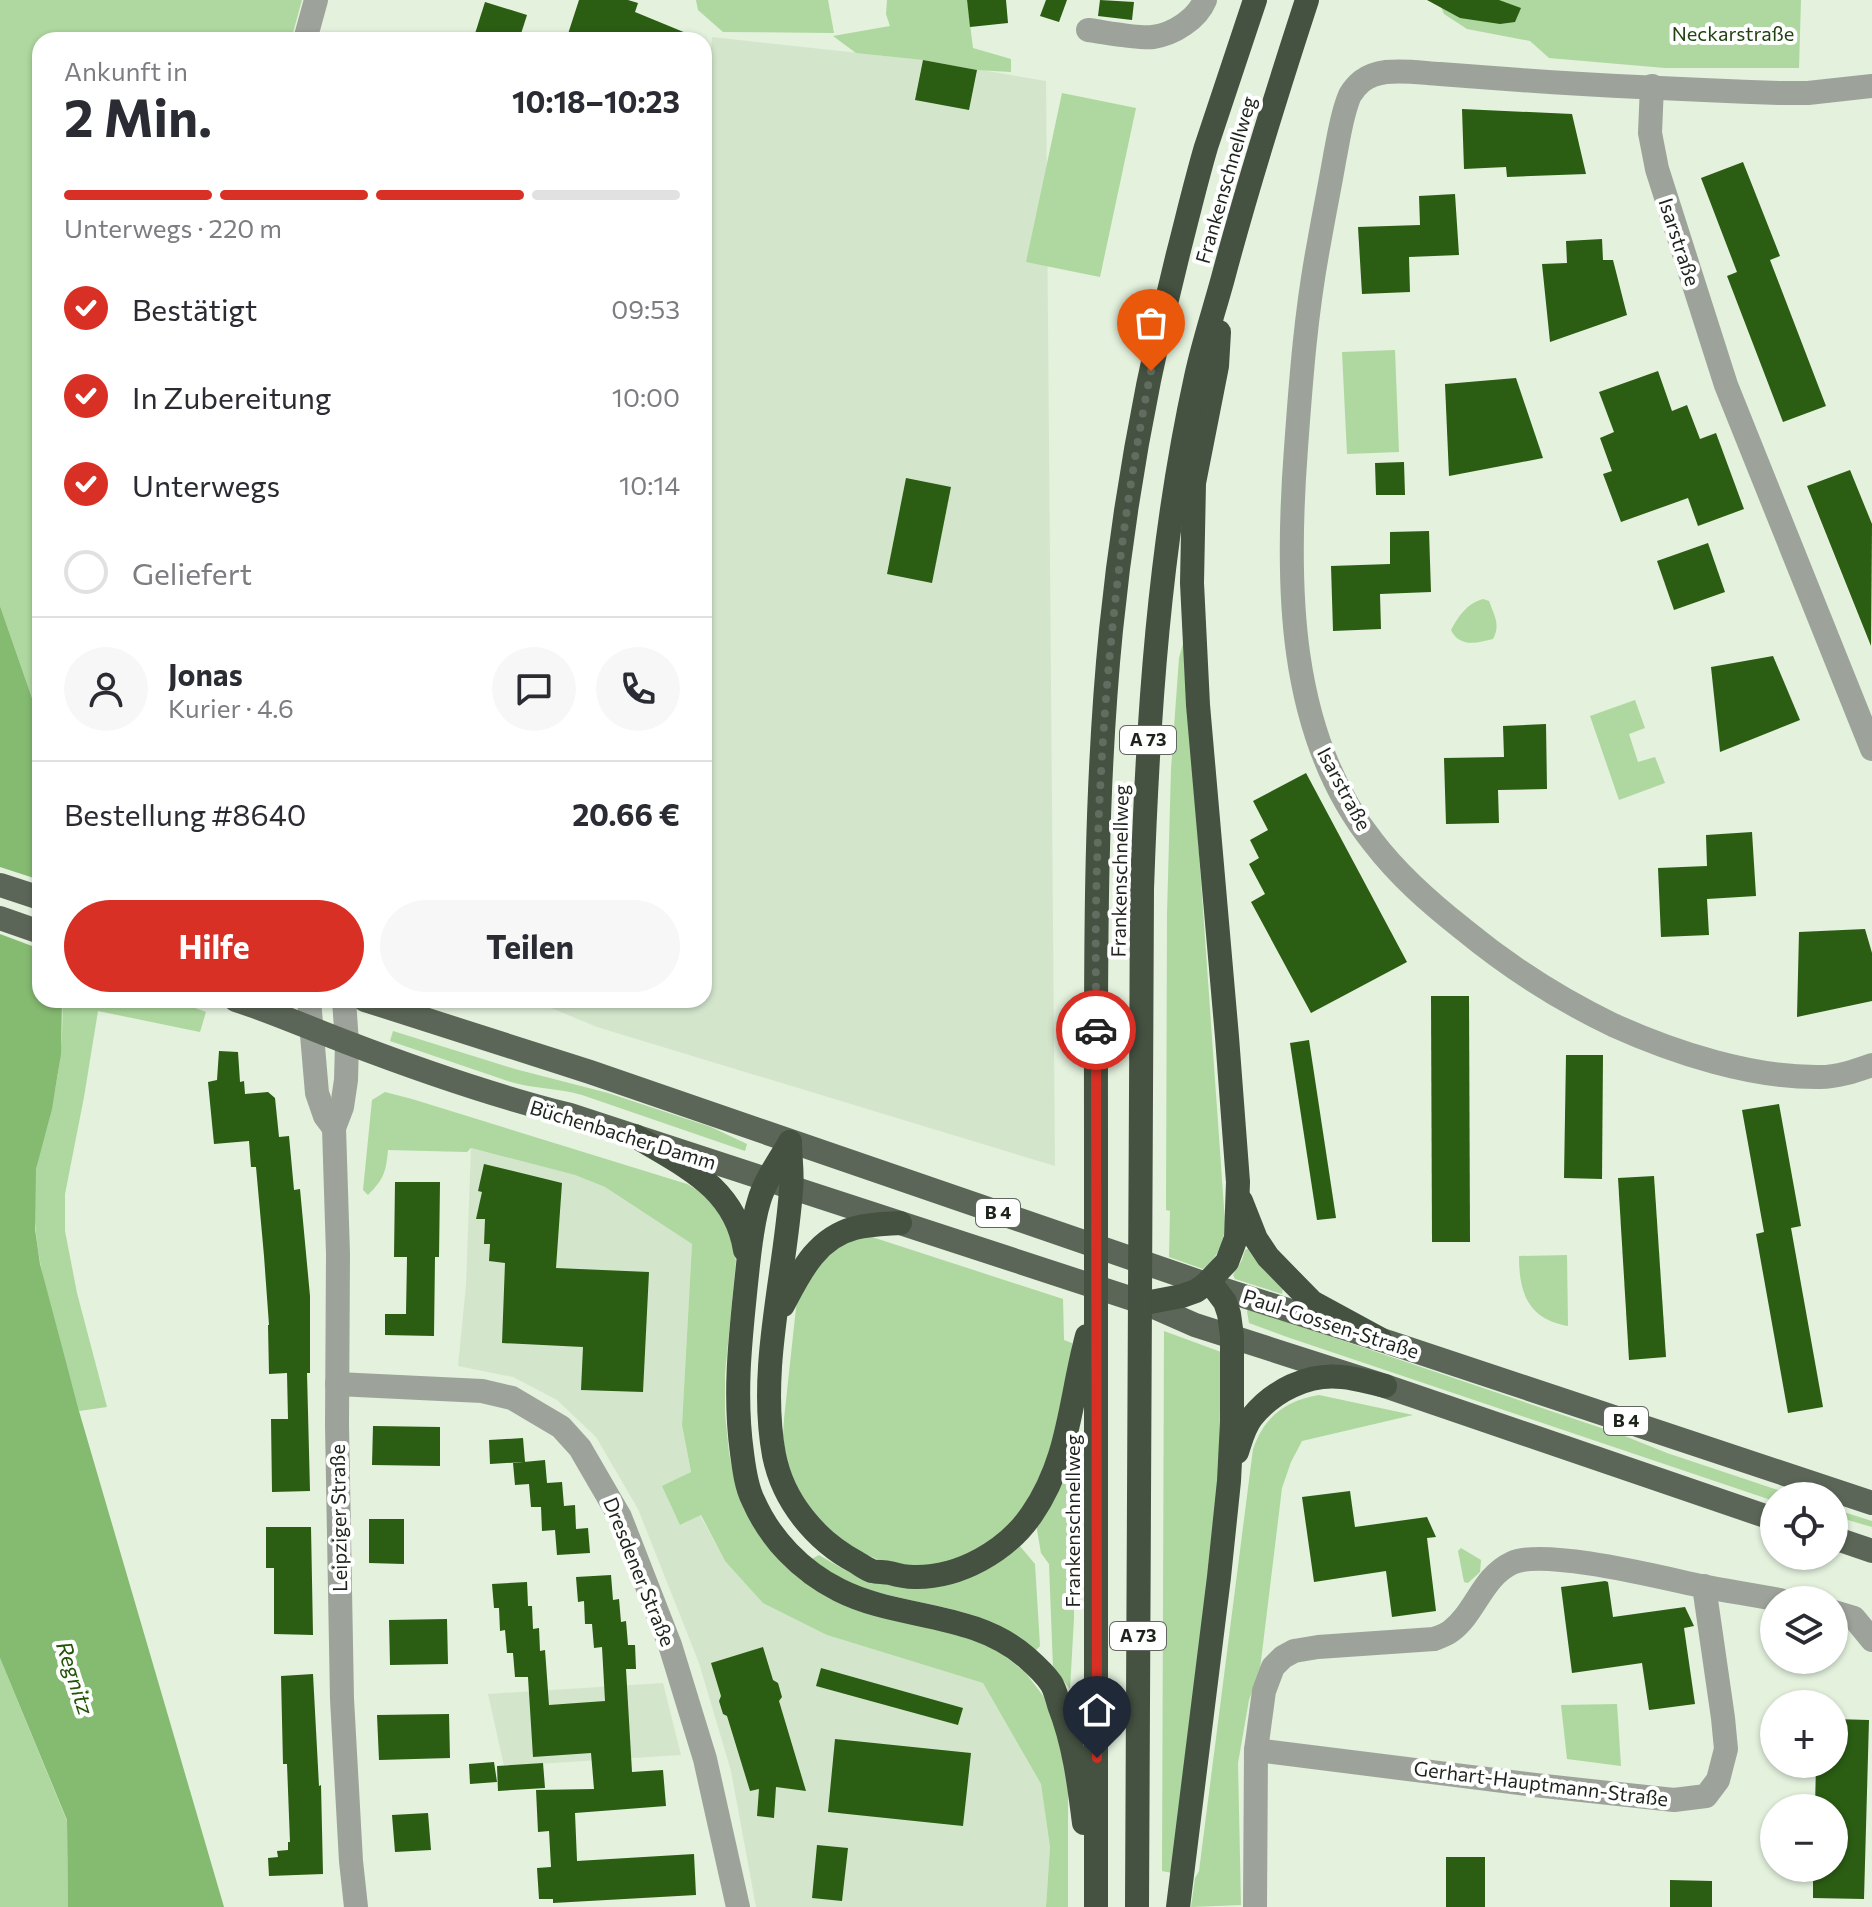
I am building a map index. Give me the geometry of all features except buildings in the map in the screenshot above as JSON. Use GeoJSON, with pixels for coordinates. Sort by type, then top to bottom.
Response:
{"type":"FeatureCollection","features":[{"type":"Feature","properties":{"kind":"highway","name":"Frankenschnellweg"},"geometry":{"type":"LineString","coordinates":[[1096,1906],[1098,838],[1106,689],[1120,563],[1145,401],[1170,283],[1206,148],[1255,0]]}},
{"type":"Feature","properties":{"kind":"highway","name":"Frankenschnellweg"},"geometry":{"type":"LineString","coordinates":[[1137,1907],[1142,889],[1154,660],[1161,587],[1196,376],[1266,123],[1307,0]]}},
{"type":"Feature","properties":{"kind":"highway"},"geometry":{"type":"LineString","coordinates":[[1145,1303],[1182,1296],[1210,1285],[1232,1251],[1236,1238],[1238,1182],[1198,705],[1192,583],[1194,483],[1217,366],[1223,277]]}},
{"type":"Feature","properties":{"kind":"highway"},"geometry":{"type":"LineString","coordinates":[[635,1136],[703,1177],[717,1191],[739,1223],[748,1267]]}},
{"type":"Feature","properties":{"kind":"highway"},"geometry":{"type":"LineString","coordinates":[[790,1142],[758,1201],[748,1267],[737,1384],[739,1434],[752,1499],[786,1551],[812,1575],[840,1591],[874,1604],[950,1621],[991,1635],[1024,1655],[1050,1682],[1065,1718],[1074,1753],[1096,1906]]}},
{"type":"Feature","properties":{"kind":"highway"},"geometry":{"type":"LineString","coordinates":[[790,1142],[792,1188],[770,1369],[774,1455],[786,1491],[807,1523],[835,1551],[872,1570],[914,1577],[949,1573],[981,1559],[1008,1542],[1032,1514],[1051,1479],[1067,1438],[1079,1368],[1095,1307]]}},
{"type":"Feature","properties":{"kind":"highway"},"geometry":{"type":"LineString","coordinates":[[1238,1182],[1248,1220],[1268,1257],[1312,1302],[1380,1339]]}},
{"type":"Feature","properties":{"kind":"highway"},"geometry":{"type":"LineString","coordinates":[[776,1318],[807,1261],[824,1243],[851,1229],[900,1223]]}},
{"type":"Feature","properties":{"kind":"highway"},"geometry":{"type":"LineString","coordinates":[[1178,1907],[1229,1481],[1232,1336],[1225,1302],[1210,1285]]}},
{"type":"Feature","properties":{"kind":"highway"},"geometry":{"type":"LineString","coordinates":[[1229,1481],[1236,1454],[1251,1419],[1276,1394],[1305,1381],[1341,1376],[1385,1386]]}},
{"type":"Feature","properties":{"kind":"main road"},"geometry":{"type":"LineString","coordinates":[[0,885],[32,895]]}},
{"type":"Feature","properties":{"kind":"main road"},"geometry":{"type":"LineString","coordinates":[[0,918],[32,929]]}},
{"type":"Feature","properties":{"kind":"main road","name":"Büchenbacher Damm"},"geometry":{"type":"LineString","coordinates":[[257,1008],[475,1088],[570,1115],[900,1223]]}},
{"type":"Feature","properties":{"kind":"main road"},"geometry":{"type":"LineString","coordinates":[[390,1008],[590,1072],[790,1142]]}},
{"type":"Feature","properties":{"kind":"main road","name":"Paul-Gossen-Straße"},"geometry":{"type":"LineString","coordinates":[[790,1142],[1210,1285],[1872,1503]]}},
{"type":"Feature","properties":{"kind":"main road","name":"B 4"},"geometry":{"type":"LineString","coordinates":[[900,1223],[1145,1303],[1195,1325],[1385,1386],[1760,1514]]}},
{"type":"Feature","properties":{"kind":"main road"},"geometry":{"type":"LineString","coordinates":[[1848,1543],[1872,1551]]}},
{"type":"Feature","properties":{"kind":"street"},"geometry":{"type":"LineString","coordinates":[[307,32],[316,0]]}},
{"type":"Feature","properties":{"kind":"street"},"geometry":{"type":"LineString","coordinates":[[1088,30],[1152,37],[1180,28],[1201,10],[1205,0]]}},
{"type":"Feature","properties":{"kind":"street","name":"Isarstraße"},"geometry":{"type":"LineString","coordinates":[[1872,749],[1726,385],[1657,169],[1650,133],[1652,86],[1414,72],[1389,72],[1365,79],[1349,98],[1316,258],[1304,342],[1291,509],[1291,567],[1302,676],[1313,727],[1331,772],[1371,840],[1413,888],[1496,956],[1572,1005],[1654,1043],[1726,1065],[1823,1077],[1852,1073],[1872,1065]]}},
{"type":"Feature","properties":{"kind":"street"},"geometry":{"type":"LineString","coordinates":[[1652,86],[1779,93],[1872,86]]}},
{"type":"Feature","properties":{"kind":"street"},"geometry":{"type":"LineString","coordinates":[[310,1008],[312,1029]]}},
{"type":"Feature","properties":{"kind":"street"},"geometry":{"type":"LineString","coordinates":[[345,1008],[347,1043]]}},
{"type":"Feature","properties":{"kind":"street","name":"Leipziger Straße"},"geometry":{"type":"LineString","coordinates":[[312,1029],[317,1093],[325,1116],[334,1128]]}},
{"type":"Feature","properties":{"kind":"street","name":"Leipziger Straße"},"geometry":{"type":"LineString","coordinates":[[347,1043],[344,1097],[334,1128],[342,1699],[356,1907]]}},
{"type":"Feature","properties":{"kind":"street","name":"Dresdener Straße"},"geometry":{"type":"LineString","coordinates":[[337,1384],[482,1391],[512,1398],[561,1427],[580,1448],[620,1517],[670,1645],[705,1759],[738,1907]]}},
{"type":"Feature","properties":{"kind":"street"},"geometry":{"type":"LineString","coordinates":[[1255,1907],[1256,1750],[1264,1691],[1273,1667],[1283,1657],[1294,1651],[1318,1647],[1442,1636],[1462,1621],[1485,1585],[1512,1563],[1532,1559],[1604,1566],[1760,1596]]}},
{"type":"Feature","properties":{"kind":"street","name":"Gerhart-Hauptmann-Straße"},"geometry":{"type":"LineString","coordinates":[[1256,1750],[1674,1800],[1706,1796],[1718,1780],[1726,1749],[1704,1586]]}},
{"type":"Feature","properties":{"kind":"street"},"geometry":{"type":"LineString","coordinates":[[1848,1616],[1854,1618],[1872,1640]]}},
{"type":"Feature","properties":{"kind":"shaded area"},"geometry":{"type":"Polygon","coordinates":[[[712,37],[923,60],[1046,81],[1055,1166],[597,1027],[551,1008],[712,1008],[712,37]]]}},
{"type":"Feature","properties":{"kind":"shaded area"},"geometry":{"type":"Polygon","coordinates":[[[471,1148],[575,1175],[605,1187],[692,1244],[682,1425],[691,1472],[681,1525],[700,1515],[725,1561],[827,1635],[983,1683],[1041,1784],[1050,1847],[1046,1907],[756,1907],[731,1771],[699,1663],[638,1509],[596,1437],[557,1400],[513,1377],[458,1366],[466,1285],[471,1148]]]}},
{"type":"Feature","properties":{"kind":"shaded area"},"geometry":{"type":"Polygon","coordinates":[[[663,1683],[681,1755],[504,1766],[488,1694],[663,1683]]]}},
{"type":"Feature","properties":{"kind":"green space"},"geometry":{"type":"Polygon","coordinates":[[[0,0],[302,0],[293,32],[32,32],[32,698],[0,606],[0,0]]]}},
{"type":"Feature","properties":{"kind":"green space"},"geometry":{"type":"Polygon","coordinates":[[[696,0],[828,0],[834,33],[723,32],[698,10],[696,0]]]}},
{"type":"Feature","properties":{"kind":"green space"},"geometry":{"type":"Polygon","coordinates":[[[887,0],[967,0],[973,48],[1011,59],[1011,72],[856,53],[833,36],[890,26],[886,14],[887,0]]]}},
{"type":"Feature","properties":{"kind":"green space","name":"Neckarstraße"},"geometry":{"type":"Polygon","coordinates":[[[1438,0],[1801,0],[1799,68],[1665,68],[1549,58],[1530,41],[1467,29],[1444,14],[1438,0]]]}},
{"type":"Feature","properties":{"kind":"green space"},"geometry":{"type":"Polygon","coordinates":[[[1062,93],[1136,108],[1100,277],[1026,262],[1062,93]]]}},
{"type":"Feature","properties":{"kind":"green space"},"geometry":{"type":"Polygon","coordinates":[[[1395,350],[1399,452],[1347,454],[1342,352],[1395,350]]]}},
{"type":"Feature","properties":{"kind":"green space"},"geometry":{"type":"Polygon","coordinates":[[[1483,599],[1489,601],[1496,620],[1493,639],[1475,643],[1459,640],[1451,630],[1468,607],[1483,599]]]}},
{"type":"Feature","properties":{"kind":"green space"},"geometry":{"type":"Polygon","coordinates":[[[1184,640],[1225,1222],[1220,1248],[1203,1269],[1169,1257],[1170,1211],[1166,1210],[1171,769],[1179,658],[1184,640]]]}},
{"type":"Feature","properties":{"kind":"green space"},"geometry":{"type":"Polygon","coordinates":[[[1635,700],[1645,728],[1629,734],[1638,762],[1655,757],[1665,783],[1619,800],[1590,716],[1635,700]]]}},
{"type":"Feature","properties":{"kind":"green space"},"geometry":{"type":"Polygon","coordinates":[[[62,1008],[195,1008],[206,1012],[200,1032],[98,1011],[65,1194],[65,1231],[77,1293],[107,1407],[79,1411],[46,1292],[34,1200],[37,1162],[59,1069],[62,1008]]]}},
{"type":"Feature","properties":{"kind":"green space"},"geometry":{"type":"Polygon","coordinates":[[[393,1031],[515,1069],[608,1093],[711,1127],[747,1144],[745,1151],[582,1095],[511,1082],[390,1041],[393,1031]]]}},
{"type":"Feature","properties":{"kind":"green space"},"geometry":{"type":"Polygon","coordinates":[[[385,1092],[687,1184],[714,1207],[731,1238],[736,1261],[725,1374],[729,1453],[736,1487],[755,1527],[780,1561],[802,1581],[962,1635],[997,1650],[1025,1672],[1057,1721],[1068,1790],[1068,1907],[1046,1907],[1050,1847],[1041,1784],[983,1683],[827,1635],[763,1603],[725,1561],[701,1515],[680,1525],[662,1486],[691,1472],[682,1425],[692,1244],[605,1187],[575,1175],[471,1148],[467,1152],[388,1150],[383,1175],[368,1195],[363,1190],[372,1100],[385,1092]]]}},
{"type":"Feature","properties":{"kind":"green space"},"geometry":{"type":"Polygon","coordinates":[[[865,1236],[1063,1299],[1064,1340],[1072,1343],[1071,1362],[1052,1454],[1024,1511],[987,1545],[945,1563],[902,1565],[852,1549],[807,1508],[787,1464],[784,1419],[801,1288],[810,1270],[845,1242],[865,1236]]]}},
{"type":"Feature","properties":{"kind":"green space"},"geometry":{"type":"Polygon","coordinates":[[[1250,1248],[1283,1289],[1282,1294],[1235,1279],[1233,1275],[1245,1250],[1250,1248]]]}},
{"type":"Feature","properties":{"kind":"green space"},"geometry":{"type":"Polygon","coordinates":[[[1567,1255],[1568,1326],[1543,1317],[1528,1302],[1521,1282],[1519,1256],[1567,1255]]]}},
{"type":"Feature","properties":{"kind":"green space"},"geometry":{"type":"Polygon","coordinates":[[[1249,1309],[1760,1484],[1760,1496],[1287,1337],[1249,1323],[1249,1309]]]}},
{"type":"Feature","properties":{"kind":"green space"},"geometry":{"type":"Polygon","coordinates":[[[1164,1331],[1221,1352],[1219,1465],[1214,1531],[1172,1873],[1162,1871],[1164,1331]]]}},
{"type":"Feature","properties":{"kind":"green space"},"geometry":{"type":"Polygon","coordinates":[[[1319,1395],[1413,1415],[1302,1441],[1291,1462],[1282,1488],[1260,1669],[1249,1700],[1238,1763],[1241,1905],[1191,1907],[1199,1871],[1253,1449],[1264,1427],[1278,1412],[1296,1401],[1319,1395]]]}},
{"type":"Feature","properties":{"kind":"green space"},"geometry":{"type":"Polygon","coordinates":[[[1068,1462],[1074,1462],[1074,1618],[1070,1689],[1053,1668],[1049,1564],[1041,1553],[1036,1524],[1068,1462]]]}},
{"type":"Feature","properties":{"kind":"green space"},"geometry":{"type":"Polygon","coordinates":[[[1848,1513],[1872,1521],[1872,1527],[1848,1520],[1848,1513]]]}},
{"type":"Feature","properties":{"kind":"green space"},"geometry":{"type":"Polygon","coordinates":[[[1019,1545],[1035,1564],[1040,1646],[1035,1651],[1018,1637],[979,1617],[862,1587],[810,1560],[819,1555],[868,1580],[986,1569],[1008,1556],[1019,1545]]]}},
{"type":"Feature","properties":{"kind":"green space"},"geometry":{"type":"Polygon","coordinates":[[[1461,1548],[1481,1560],[1480,1572],[1468,1583],[1464,1582],[1458,1551],[1461,1548]]]}},
{"type":"Feature","properties":{"kind":"green space"},"geometry":{"type":"Polygon","coordinates":[[[0,1658],[67,1821],[68,1907],[0,1907],[0,1658]]]}},
{"type":"Feature","properties":{"kind":"green space"},"geometry":{"type":"Polygon","coordinates":[[[1617,1704],[1621,1766],[1567,1759],[1561,1705],[1617,1704]]]}},
{"type":"Feature","properties":{"kind":"water","name":"Regnitz"},"geometry":{"type":"Polygon","coordinates":[[[0,606],[32,698],[32,1008],[62,1008],[61,1054],[52,1109],[36,1169],[35,1229],[40,1264],[79,1411],[224,1907],[68,1907],[67,1820],[0,1658],[0,606]]]}},
{"type":"Feature","properties":{"kind":"pier"},"geometry":{"type":"Polygon","coordinates":[[[0,867],[32,877],[32,946],[0,934],[0,867]]]}},
{"type":"Feature","properties":{"kind":"way so far"},"geometry":{"type":"LineString","coordinates":[[1096,1030],[1097,870],[1109,654],[1128,502],[1151,371]]}},
{"type":"Feature","properties":{"kind":"route"},"geometry":{"type":"LineString","coordinates":[[1096,1030],[1097,1758]]}}]}
